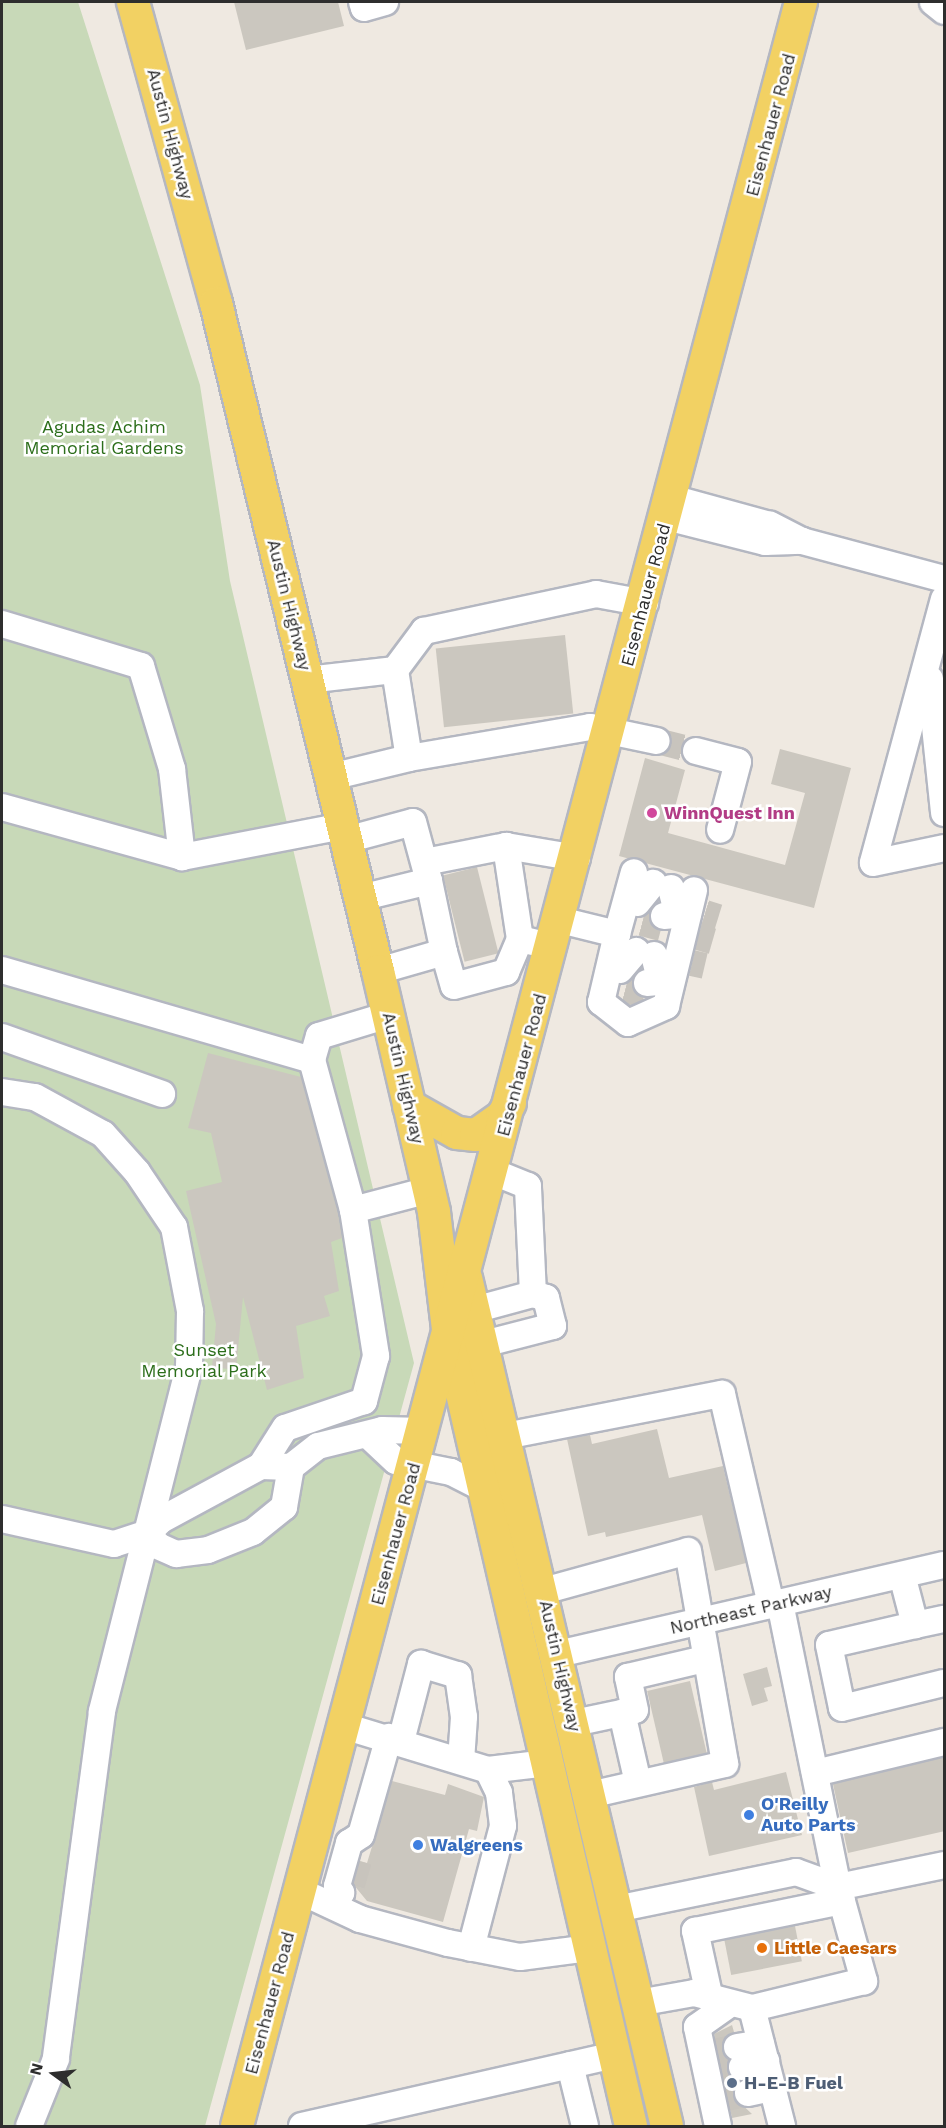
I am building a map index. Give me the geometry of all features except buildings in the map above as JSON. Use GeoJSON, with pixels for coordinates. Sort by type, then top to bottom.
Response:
{"type":"FeatureCollection","features":[{"type":"Feature","properties":{"kind":"main road","name":"Austin Highway"},"geometry":{"type":"LineString","coordinates":[[133,2],[216,303],[378,971],[462,1344],[485,1489],[632,2127]]}},
{"type":"Feature","properties":{"kind":"main road","name":"Eisenhauer Road"},"geometry":{"type":"LineString","coordinates":[[237,2127],[424,1431],[462,1344],[466,1275],[645,603],[801,2]]}},
{"type":"Feature","properties":{"kind":"main road"},"geometry":{"type":"LineString","coordinates":[[409,1106],[456,1133],[476,1135],[502,1117],[512,1099]]}},
{"type":"Feature","properties":{"kind":"main road","name":"Austin Highway"},"geometry":{"type":"LineString","coordinates":[[431,1201],[466,1275],[474,1310],[462,1344],[505,1436],[558,1654],[667,2127]]}},
{"type":"Feature","properties":{"kind":"street"},"geometry":{"type":"LineString","coordinates":[[362,2],[364,8],[385,2]]}},
{"type":"Feature","properties":{"kind":"street"},"geometry":{"type":"LineString","coordinates":[[933,2],[945,11]]}},
{"type":"Feature","properties":{"kind":"street"},"geometry":{"type":"LineString","coordinates":[[669,508],[765,542],[802,542],[945,579]]}},
{"type":"Feature","properties":{"kind":"street"},"geometry":{"type":"LineString","coordinates":[[409,758],[395,670],[424,631],[596,594],[645,603]]}},
{"type":"Feature","properties":{"kind":"street"},"geometry":{"type":"LineString","coordinates":[[945,599],[873,863],[945,848]]}},
{"type":"Feature","properties":{"kind":"street"},"geometry":{"type":"LineString","coordinates":[[2,624],[141,666],[172,769],[182,857]]}},
{"type":"Feature","properties":{"kind":"street"},"geometry":{"type":"LineString","coordinates":[[928,664],[945,813]]}},
{"type":"Feature","properties":{"kind":"street"},"geometry":{"type":"LineString","coordinates":[[307,680],[395,670]]}},
{"type":"Feature","properties":{"kind":"street"},"geometry":{"type":"LineString","coordinates":[[331,777],[409,758],[590,727],[657,741]]}},
{"type":"Feature","properties":{"kind":"street"},"geometry":{"type":"LineString","coordinates":[[696,751],[738,762],[720,830]]}},
{"type":"Feature","properties":{"kind":"street"},"geometry":{"type":"LineString","coordinates":[[2,807],[182,857],[413,822],[454,986],[506,972],[520,939],[506,846]]}},
{"type":"Feature","properties":{"kind":"street"},"geometry":{"type":"LineString","coordinates":[[360,898],[427,871],[506,846],[577,858]]}},
{"type":"Feature","properties":{"kind":"street"},"geometry":{"type":"LineString","coordinates":[[644,969],[666,907],[644,969]]}},
{"type":"Feature","properties":{"kind":"street"},"geometry":{"type":"LineString","coordinates":[[520,939],[557,933],[644,969]]}},
{"type":"Feature","properties":{"kind":"street"},"geometry":{"type":"LineString","coordinates":[[378,971],[444,952]]}},
{"type":"Feature","properties":{"kind":"street"},"geometry":{"type":"LineString","coordinates":[[2,970],[312,1060]]}},
{"type":"Feature","properties":{"kind":"street"},"geometry":{"type":"LineString","coordinates":[[2,1519],[102,1544],[148,1533],[161,1520],[261,1466],[285,1428],[364,1401],[372,1381],[371,1304],[353,1210],[312,1060],[319,1036],[388,1015]]}},
{"type":"Feature","properties":{"kind":"street"},"geometry":{"type":"LineString","coordinates":[[2,1037],[162,1094]]}},
{"type":"Feature","properties":{"kind":"street"},"geometry":{"type":"LineString","coordinates":[[2,1092],[35,1097],[103,1134],[137,1172],[174,1227],[190,1311],[189,1367],[102,1712],[57,2059],[29,2127]]}},
{"type":"Feature","properties":{"kind":"street"},"geometry":{"type":"LineString","coordinates":[[493,1172],[528,1186],[533,1294]]}},
{"type":"Feature","properties":{"kind":"street"},"geometry":{"type":"LineString","coordinates":[[353,1210],[431,1201]]}},
{"type":"Feature","properties":{"kind":"street"},"geometry":{"type":"LineString","coordinates":[[462,1344],[553,1326],[546,1298],[533,1294],[474,1310]]}},
{"type":"Feature","properties":{"kind":"street"},"geometry":{"type":"LineString","coordinates":[[505,1436],[722,1394],[815,1773],[840,1894],[864,1981],[730,2004],[697,2026],[731,2059],[772,2088],[779,2126]]}},
{"type":"Feature","properties":{"kind":"street"},"geometry":{"type":"LineString","coordinates":[[261,1466],[291,1467],[318,1446],[370,1437],[382,1430],[424,1431]]}},
{"type":"Feature","properties":{"kind":"street"},"geometry":{"type":"LineString","coordinates":[[370,1437],[386,1454],[414,1467],[451,1472],[485,1489]]}},
{"type":"Feature","properties":{"kind":"street"},"geometry":{"type":"LineString","coordinates":[[148,1533],[158,1546],[176,1554],[208,1550],[253,1532],[284,1507],[291,1467]]}},
{"type":"Feature","properties":{"kind":"street"},"geometry":{"type":"LineString","coordinates":[[543,1591],[688,1551],[704,1659],[725,1764],[590,1795]]}},
{"type":"Feature","properties":{"kind":"street","name":"Northeast Parkway"},"geometry":{"type":"LineString","coordinates":[[558,1654],[945,1565]]}},
{"type":"Feature","properties":{"kind":"street"},"geometry":{"type":"LineString","coordinates":[[902,1575],[915,1625]]}},
{"type":"Feature","properties":{"kind":"street"},"geometry":{"type":"LineString","coordinates":[[945,1619],[829,1645],[842,1708],[945,1683]]}},
{"type":"Feature","properties":{"kind":"street"},"geometry":{"type":"LineString","coordinates":[[574,1723],[635,1710],[628,1677],[704,1659]]}},
{"type":"Feature","properties":{"kind":"street"},"geometry":{"type":"LineString","coordinates":[[359,1861],[361,1835],[421,1664],[458,1675],[464,1717],[461,1761]]}},
{"type":"Feature","properties":{"kind":"street"},"geometry":{"type":"LineString","coordinates":[[622,1713],[638,1784]]}},
{"type":"Feature","properties":{"kind":"street"},"geometry":{"type":"LineString","coordinates":[[344,1726],[395,1739],[488,1770],[548,1763]]}},
{"type":"Feature","properties":{"kind":"street"},"geometry":{"type":"LineString","coordinates":[[815,1773],[945,1742]]}},
{"type":"Feature","properties":{"kind":"street"},"geometry":{"type":"LineString","coordinates":[[471,1948],[503,1826],[499,1793],[488,1770]]}},
{"type":"Feature","properties":{"kind":"street"},"geometry":{"type":"LineString","coordinates":[[361,1835],[349,1843],[337,1886],[360,1919],[471,1948],[520,1957],[590,1948]]}},
{"type":"Feature","properties":{"kind":"street"},"geometry":{"type":"LineString","coordinates":[[718,2127],[728,2098],[731,2059],[730,2004],[695,1931],[945,1865]]}},
{"type":"Feature","properties":{"kind":"street"},"geometry":{"type":"LineString","coordinates":[[616,1909],[796,1872],[840,1894]]}},
{"type":"Feature","properties":{"kind":"street"},"geometry":{"type":"LineString","coordinates":[[300,1890],[341,1894]]}},
{"type":"Feature","properties":{"kind":"street"},"geometry":{"type":"LineString","coordinates":[[638,2003],[694,1993],[730,2004]]}},
{"type":"Feature","properties":{"kind":"street"},"geometry":{"type":"LineString","coordinates":[[302,2127],[615,2055]]}},
{"type":"Feature","properties":{"kind":"street"},"geometry":{"type":"LineString","coordinates":[[570,2065],[585,2127]]}},
{"type":"Feature","properties":{"kind":"street"},"geometry":{"type":"LineString","coordinates":[[728,2098],[772,2088]]}},
{"type":"Feature","properties":{"kind":"green space","name":"Sunset Memorial Park"},"geometry":{"type":"Polygon","coordinates":[[[2,2],[78,2],[200,385],[230,581],[414,1363],[205,2126],[2,2126],[2,2]]]}},
{"type":"Feature","properties":{"kind":"tunnel"},"geometry":{"type":"LineString","coordinates":[[657,741],[696,751]]}},
{"type":"Feature","properties":{"kind":"tunnel"},"geometry":{"type":"LineString","coordinates":[[705,913],[718,917]]}},
{"type":"Feature","properties":{"kind":"tunnel"},"geometry":{"type":"LineString","coordinates":[[642,923],[661,928]]}},
{"type":"Feature","properties":{"kind":"tunnel"},"geometry":{"type":"LineString","coordinates":[[698,937],[712,941]]}},
{"type":"Feature","properties":{"kind":"tunnel"},"geometry":{"type":"LineString","coordinates":[[692,963],[705,966]]}},
{"type":"Feature","properties":{"kind":"tunnel"},"geometry":{"type":"LineString","coordinates":[[625,990],[644,995]]}},
{"type":"Feature","properties":{"kind":"tunnel"},"geometry":{"type":"LineString","coordinates":[[352,1885],[359,1861]]}},
{"type":"Feature","properties":{"kind":"tunnel"},"geometry":{"type":"LineString","coordinates":[[713,2052],[737,2047]]}},
{"type":"Feature","properties":{"kind":"tunnel"},"geometry":{"type":"LineString","coordinates":[[717,2072],[742,2067]]}},
{"type":"Feature","properties":{"kind":"tunnel"},"geometry":{"type":"LineString","coordinates":[[723,2099],[748,2093]]}},
{"type":"Feature","properties":{"kind":"place","name":"WinnQuest Inn"},"geometry":{"type":"Point","coordinates":[652,813]}},
{"type":"Feature","properties":{"kind":"place","name":"O'Reilly Auto Parts"},"geometry":{"type":"Point","coordinates":[749,1815]}},
{"type":"Feature","properties":{"kind":"place","name":"Walgreens"},"geometry":{"type":"Point","coordinates":[418,1845]}},
{"type":"Feature","properties":{"kind":"place","name":"Little Caesars"},"geometry":{"type":"Point","coordinates":[762,1948]}},
{"type":"Feature","properties":{"kind":"place","name":"H-E-B Fuel"},"geometry":{"type":"Point","coordinates":[732,2083]}},
{"type":"Feature","properties":{"kind":"park label","name":"Agudas Achim Memorial Gardens"},"geometry":{"type":"Point","coordinates":[104,438]}}]}
